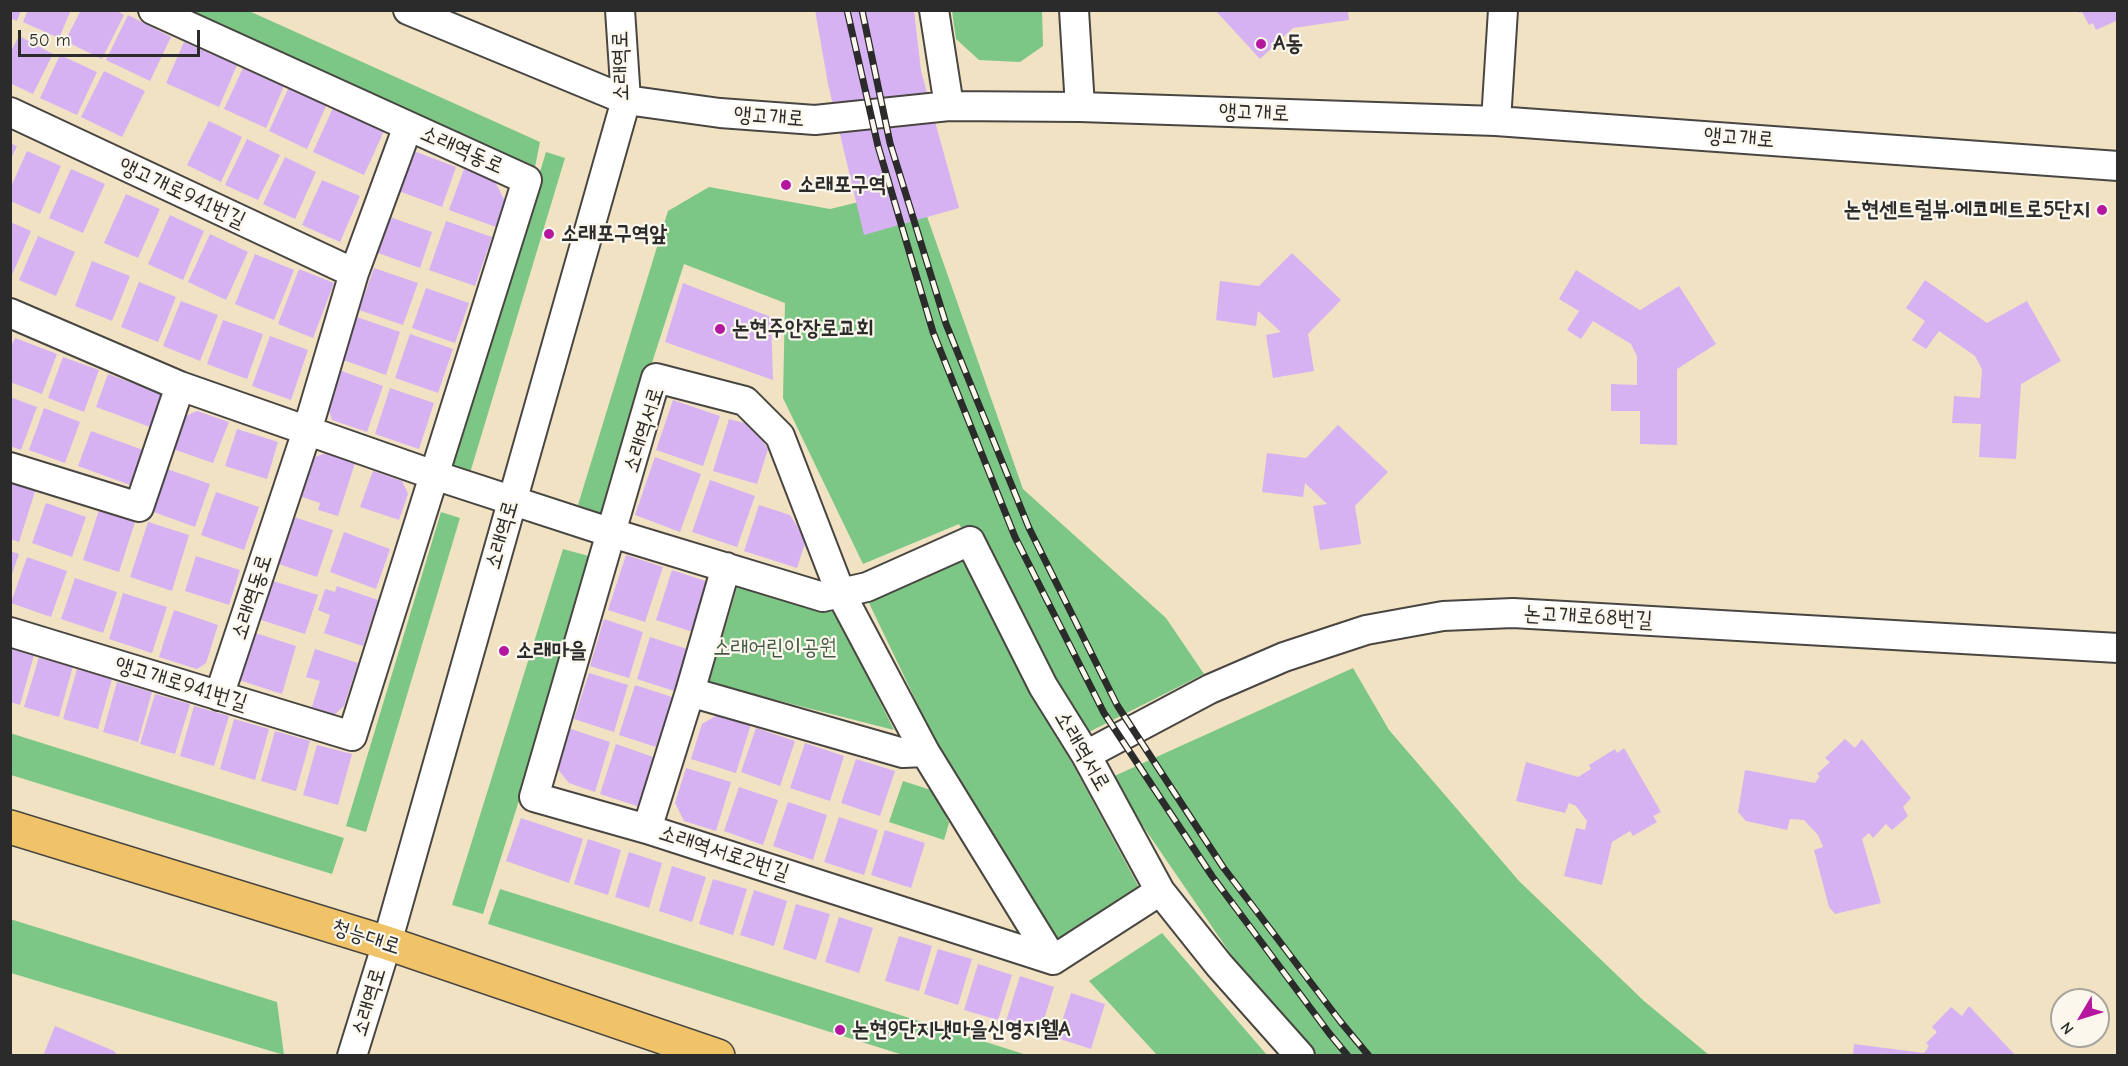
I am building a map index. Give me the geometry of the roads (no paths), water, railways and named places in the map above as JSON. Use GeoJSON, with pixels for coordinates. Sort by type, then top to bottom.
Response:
{"type":"FeatureCollection","features":[{"type":"Feature","properties":{"kind":"main road","name":"청능대로"},"geometry":{"type":"LineString","coordinates":[[10,827],[387,943],[718,1056]]}},
{"type":"Feature","properties":{"kind":"street"},"geometry":{"type":"LineString","coordinates":[[153,10],[408,126]]}},
{"type":"Feature","properties":{"kind":"street","name":"앵고개로"},"geometry":{"type":"LineString","coordinates":[[408,10],[626,100],[720,113],[815,120],[949,106],[1080,107],[1496,121],[2118,166]]}},
{"type":"Feature","properties":{"kind":"street","name":"소래역로"},"geometry":{"type":"LineString","coordinates":[[352,1056],[387,943],[626,100],[620,10]]}},
{"type":"Feature","properties":{"kind":"street"},"geometry":{"type":"LineString","coordinates":[[934,10],[949,106]]}},
{"type":"Feature","properties":{"kind":"street"},"geometry":{"type":"LineString","coordinates":[[1074,10],[1080,107]]}},
{"type":"Feature","properties":{"kind":"street"},"geometry":{"type":"LineString","coordinates":[[1496,121],[1503,10]]}},
{"type":"Feature","properties":{"kind":"street","name":"앵고개로941번길"},"geometry":{"type":"LineString","coordinates":[[10,112],[354,273]]}},
{"type":"Feature","properties":{"kind":"street","name":"소래역동로"},"geometry":{"type":"LineString","coordinates":[[219,696],[307,431],[354,273],[408,126],[527,180],[352,736]]}},
{"type":"Feature","properties":{"kind":"street"},"geometry":{"type":"LineString","coordinates":[[10,313],[180,387],[434,475],[512,499]]}},
{"type":"Feature","properties":{"kind":"street","name":"소래역서로"},"geometry":{"type":"LineString","coordinates":[[612,533],[656,378],[745,400],[780,436],[841,594],[925,752],[1053,960]]}},
{"type":"Feature","properties":{"kind":"street"},"geometry":{"type":"LineString","coordinates":[[10,467],[139,507],[180,387]]}},
{"type":"Feature","properties":{"kind":"street","name":"소래역서로"},"geometry":{"type":"LineString","coordinates":[[512,499],[612,533],[823,597],[867,587],[970,541],[1043,686],[1086,755],[1160,891],[1219,965],[1300,1056]]}},
{"type":"Feature","properties":{"kind":"street","name":"소래역서로2번길"},"geometry":{"type":"LineString","coordinates":[[612,533],[534,797],[647,829],[1053,960]]}},
{"type":"Feature","properties":{"kind":"street"},"geometry":{"type":"LineString","coordinates":[[647,829],[726,567]]}},
{"type":"Feature","properties":{"kind":"street","name":"논고개로68번길"},"geometry":{"type":"LineString","coordinates":[[1086,755],[1201,693],[1284,657],[1366,630],[1443,616],[1512,613],[2118,648]]}},
{"type":"Feature","properties":{"kind":"street","name":"앵고개로941번길"},"geometry":{"type":"LineString","coordinates":[[10,632],[352,736]]}},
{"type":"Feature","properties":{"kind":"street"},"geometry":{"type":"LineString","coordinates":[[690,692],[903,753],[925,752]]}},
{"type":"Feature","properties":{"kind":"street"},"geometry":{"type":"LineString","coordinates":[[1053,960],[1160,891]]}},
{"type":"Feature","properties":{"kind":"railway"},"geometry":{"type":"LineString","coordinates":[[847,10],[878,146],[933,332],[1015,537],[1104,713],[1212,876],[1348,1056]]}},
{"type":"Feature","properties":{"kind":"railway"},"geometry":{"type":"LineString","coordinates":[[862,10],[890,143],[946,324],[1029,528],[1117,705],[1223,867],[1369,1056]]}},
{"type":"Feature","properties":{"kind":"place","name":"A동"},"geometry":{"type":"Point","coordinates":[1261,44]}},
{"type":"Feature","properties":{"kind":"place","name":"소래포구역"},"geometry":{"type":"Point","coordinates":[786,185]}},
{"type":"Feature","properties":{"kind":"place","name":"논현센트럴뷰·에코메트로5단지"},"geometry":{"type":"Point","coordinates":[2102,210]}},
{"type":"Feature","properties":{"kind":"place","name":"소래포구역앞"},"geometry":{"type":"Point","coordinates":[549,234]}},
{"type":"Feature","properties":{"kind":"place","name":"논현주안장로교회"},"geometry":{"type":"Point","coordinates":[720,329]}},
{"type":"Feature","properties":{"kind":"place","name":"소래마을"},"geometry":{"type":"Point","coordinates":[504,651]}},
{"type":"Feature","properties":{"kind":"place","name":"논현9단지냇마을신영지웰A"},"geometry":{"type":"Point","coordinates":[840,1030]}},
{"type":"Feature","properties":{"kind":"park label","name":"소래어린이공원"},"geometry":{"type":"Point","coordinates":[775,648]}}]}
